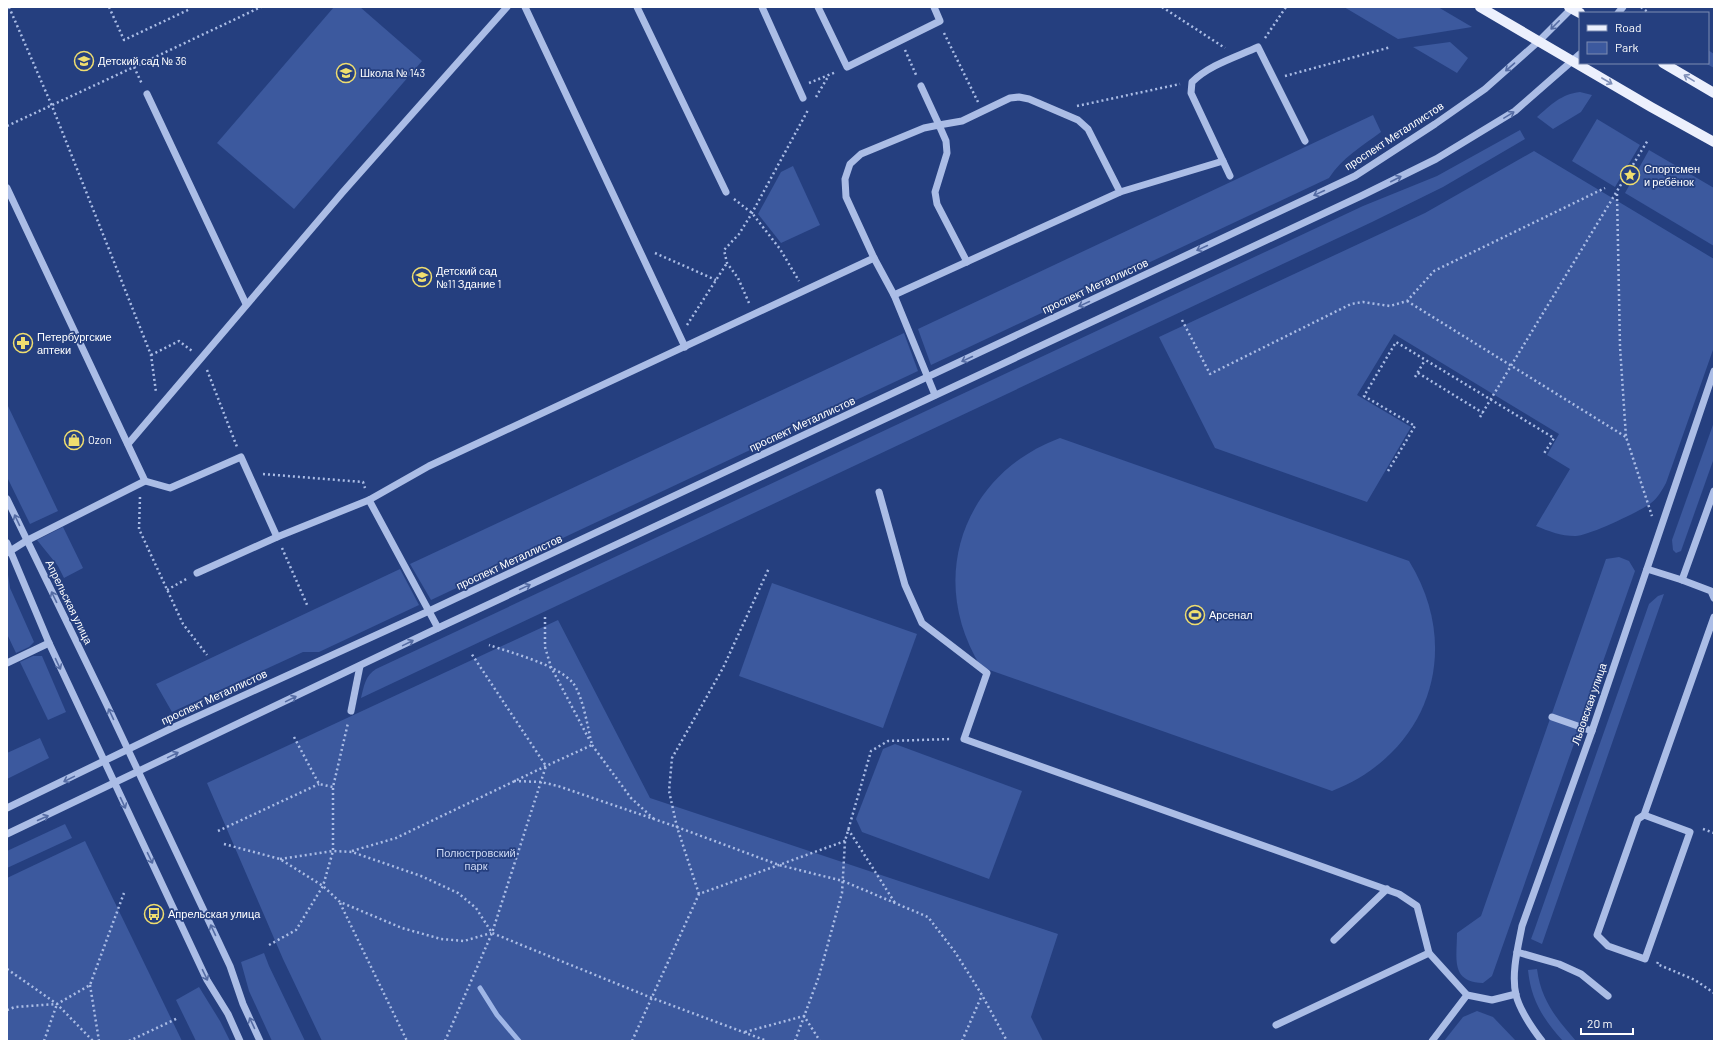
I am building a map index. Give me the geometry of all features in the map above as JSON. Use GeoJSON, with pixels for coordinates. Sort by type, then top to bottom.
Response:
{"type":"FeatureCollection","features":[{"type":"Feature","properties":{"kind":"main road"},"geometry":{"type":"LineString","coordinates":[[1480,7],[1539,41],[1577,58]]}},
{"type":"Feature","properties":{"kind":"main road"},"geometry":{"type":"LineString","coordinates":[[1587,64],[1714,142]]}},
{"type":"Feature","properties":{"kind":"main road"},"geometry":{"type":"LineString","coordinates":[[1665,64],[1714,93]]}},
{"type":"Feature","properties":{"kind":"street"},"geometry":{"type":"LineString","coordinates":[[128,444],[246,304],[507,7]]}},
{"type":"Feature","properties":{"kind":"street"},"geometry":{"type":"LineString","coordinates":[[525,7],[685,347]]}},
{"type":"Feature","properties":{"kind":"street"},"geometry":{"type":"LineString","coordinates":[[637,7],[726,192]]}},
{"type":"Feature","properties":{"kind":"street"},"geometry":{"type":"LineString","coordinates":[[762,7],[803,98]]}},
{"type":"Feature","properties":{"kind":"street"},"geometry":{"type":"LineString","coordinates":[[818,7],[847,67],[940,21],[934,7]]}},
{"type":"Feature","properties":{"kind":"street","name":"проспект Металлистов"},"geometry":{"type":"LineString","coordinates":[[7,808],[172,728],[430,611],[1354,176],[1435,124],[1485,89],[1573,9]]}},
{"type":"Feature","properties":{"kind":"street"},"geometry":{"type":"LineString","coordinates":[[1230,176],[1191,93],[1192,82],[1199,74],[1237,56],[1258,47],[1305,141]]}},
{"type":"Feature","properties":{"kind":"street"},"geometry":{"type":"LineString","coordinates":[[7,834],[438,628],[1347,203],[1436,159],[1515,111],[1577,58]]}},
{"type":"Feature","properties":{"kind":"street"},"geometry":{"type":"LineString","coordinates":[[921,86],[946,141],[947,153],[935,192],[937,204],[967,262]]}},
{"type":"Feature","properties":{"kind":"street"},"geometry":{"type":"LineString","coordinates":[[147,94],[246,304]]}},
{"type":"Feature","properties":{"kind":"street"},"geometry":{"type":"LineString","coordinates":[[935,395],[894,295],[874,258],[846,197],[845,179],[850,164],[861,154],[924,128],[962,121],[1010,98],[1019,97],[1029,99],[1078,120],[1088,129],[1120,192]]}},
{"type":"Feature","properties":{"kind":"street"},"geometry":{"type":"LineString","coordinates":[[894,295],[1120,192],[1223,162]]}},
{"type":"Feature","properties":{"kind":"street"},"geometry":{"type":"LineString","coordinates":[[7,188],[145,481]]}},
{"type":"Feature","properties":{"kind":"street"},"geometry":{"type":"LineString","coordinates":[[197,573],[277,537],[369,500],[429,466],[874,258]]}},
{"type":"Feature","properties":{"kind":"street","name":"Львовская улица"},"geometry":{"type":"LineString","coordinates":[[1542,1041],[1526,1018],[1516,994],[1515,971],[1522,926],[1592,731],[1714,371]]}},
{"type":"Feature","properties":{"kind":"street"},"geometry":{"type":"LineString","coordinates":[[9,552],[26,541],[145,481],[170,488],[241,457],[277,537]]}},
{"type":"Feature","properties":{"kind":"street"},"geometry":{"type":"LineString","coordinates":[[1682,580],[1714,491]]}},
{"type":"Feature","properties":{"kind":"street"},"geometry":{"type":"LineString","coordinates":[[879,492],[905,585],[922,623],[987,673],[964,739],[1400,894],[1417,906],[1429,953],[1467,995],[1492,1000],[1516,994]]}},
{"type":"Feature","properties":{"kind":"street","name":"Апрельская улица"},"geometry":{"type":"LineString","coordinates":[[7,500],[128,750],[230,966],[243,1004],[260,1041]]}},
{"type":"Feature","properties":{"kind":"street"},"geometry":{"type":"LineString","coordinates":[[369,500],[401,562],[430,611],[438,628]]}},
{"type":"Feature","properties":{"kind":"street"},"geometry":{"type":"LineString","coordinates":[[7,543],[9,552],[48,643],[207,980],[228,1014],[240,1041]]}},
{"type":"Feature","properties":{"kind":"street"},"geometry":{"type":"LineString","coordinates":[[1647,569],[1711,591],[1714,598]]}},
{"type":"Feature","properties":{"kind":"street"},"geometry":{"type":"LineString","coordinates":[[1644,815],[1690,832],[1645,958],[1608,946],[1597,935],[1638,818],[1644,815],[1712,627],[1714,617]]}},
{"type":"Feature","properties":{"kind":"street"},"geometry":{"type":"LineString","coordinates":[[7,663],[48,643]]}},
{"type":"Feature","properties":{"kind":"street"},"geometry":{"type":"LineString","coordinates":[[351,711],[360,666]]}},
{"type":"Feature","properties":{"kind":"street"},"geometry":{"type":"LineString","coordinates":[[1552,717],[1592,731]]}},
{"type":"Feature","properties":{"kind":"street"},"geometry":{"type":"LineString","coordinates":[[1334,940],[1387,889]]}},
{"type":"Feature","properties":{"kind":"street"},"geometry":{"type":"LineString","coordinates":[[1517,952],[1559,964],[1580,974],[1608,996]]}},
{"type":"Feature","properties":{"kind":"street"},"geometry":{"type":"LineString","coordinates":[[1276,1025],[1429,953]]}},
{"type":"Feature","properties":{"kind":"street"},"geometry":{"type":"LineString","coordinates":[[1432,1041],[1467,995]]}},
{"type":"Feature","properties":{"kind":"path"},"geometry":{"type":"LineString","coordinates":[[9,7],[52,106],[151,355],[158,408]]}},
{"type":"Feature","properties":{"kind":"path"},"geometry":{"type":"LineString","coordinates":[[109,7],[124,40],[190,9]]}},
{"type":"Feature","properties":{"kind":"path"},"geometry":{"type":"LineString","coordinates":[[7,126],[261,7]]}},
{"type":"Feature","properties":{"kind":"path"},"geometry":{"type":"LineString","coordinates":[[1162,7],[1237,56]]}},
{"type":"Feature","properties":{"kind":"path"},"geometry":{"type":"LineString","coordinates":[[1258,47],[1286,7]]}},
{"type":"Feature","properties":{"kind":"path"},"geometry":{"type":"LineString","coordinates":[[940,21],[982,111]]}},
{"type":"Feature","properties":{"kind":"path"},"geometry":{"type":"LineString","coordinates":[[900,41],[921,86]]}},
{"type":"Feature","properties":{"kind":"path"},"geometry":{"type":"LineString","coordinates":[[1274,79],[1391,47]]}},
{"type":"Feature","properties":{"kind":"path"},"geometry":{"type":"LineString","coordinates":[[134,67],[147,94]]}},
{"type":"Feature","properties":{"kind":"path"},"geometry":{"type":"LineString","coordinates":[[798,88],[847,67]]}},
{"type":"Feature","properties":{"kind":"path"},"geometry":{"type":"LineString","coordinates":[[815,98],[829,75]]}},
{"type":"Feature","properties":{"kind":"path"},"geometry":{"type":"LineString","coordinates":[[1058,111],[1192,82]]}},
{"type":"Feature","properties":{"kind":"path"},"geometry":{"type":"LineString","coordinates":[[755,314],[738,278],[727,263],[724,250],[739,234],[752,213],[811,104]]}},
{"type":"Feature","properties":{"kind":"path"},"geometry":{"type":"LineString","coordinates":[[1480,417],[1617,194],[1648,140]]}},
{"type":"Feature","properties":{"kind":"path"},"geometry":{"type":"LineString","coordinates":[[1182,320],[1210,374],[1351,304],[1363,302],[1390,306],[1407,301],[1434,271],[1605,188]]}},
{"type":"Feature","properties":{"kind":"path"},"geometry":{"type":"LineString","coordinates":[[726,192],[752,213],[780,249],[805,290]]}},
{"type":"Feature","properties":{"kind":"path"},"geometry":{"type":"LineString","coordinates":[[1617,194],[1620,347],[1626,437],[1658,536]]}},
{"type":"Feature","properties":{"kind":"path"},"geometry":{"type":"LineString","coordinates":[[638,246],[716,280]]}},
{"type":"Feature","properties":{"kind":"path"},"geometry":{"type":"LineString","coordinates":[[680,336],[727,263]]}},
{"type":"Feature","properties":{"kind":"path"},"geometry":{"type":"LineString","coordinates":[[1407,301],[1626,437]]}},
{"type":"Feature","properties":{"kind":"path"},"geometry":{"type":"LineString","coordinates":[[151,355],[179,342],[201,356],[241,457]]}},
{"type":"Feature","properties":{"kind":"path"},"geometry":{"type":"LineString","coordinates":[[1388,471],[1415,426],[1364,396],[1396,342],[1554,438],[1543,455]]}},
{"type":"Feature","properties":{"kind":"path"},"geometry":{"type":"LineString","coordinates":[[1415,377],[1425,360]]}},
{"type":"Feature","properties":{"kind":"path"},"geometry":{"type":"LineString","coordinates":[[1418,373],[1483,413]]}},
{"type":"Feature","properties":{"kind":"path"},"geometry":{"type":"LineString","coordinates":[[247,473],[363,482],[369,500]]}},
{"type":"Feature","properties":{"kind":"path"},"geometry":{"type":"LineString","coordinates":[[145,481],[139,499],[139,529],[183,624],[206,655]]}},
{"type":"Feature","properties":{"kind":"path"},"geometry":{"type":"LineString","coordinates":[[277,537],[308,607]]}},
{"type":"Feature","properties":{"kind":"path"},"geometry":{"type":"LineString","coordinates":[[632,1041],[699,894],[677,827],[669,791],[672,758],[723,668],[769,568]]}},
{"type":"Feature","properties":{"kind":"path"},"geometry":{"type":"LineString","coordinates":[[167,590],[197,573]]}},
{"type":"Feature","properties":{"kind":"path"},"geometry":{"type":"LineString","coordinates":[[545,618],[545,647],[551,667],[592,745],[630,798],[655,820]]}},
{"type":"Feature","properties":{"kind":"path"},"geometry":{"type":"LineString","coordinates":[[489,645],[551,667],[573,683],[582,704],[592,745]]}},
{"type":"Feature","properties":{"kind":"path"},"geometry":{"type":"LineString","coordinates":[[471,653],[546,766]]}},
{"type":"Feature","properties":{"kind":"path"},"geometry":{"type":"LineString","coordinates":[[269,945],[296,930],[324,886],[334,851],[333,787],[351,711]]}},
{"type":"Feature","properties":{"kind":"path"},"geometry":{"type":"LineString","coordinates":[[294,737],[319,784]]}},
{"type":"Feature","properties":{"kind":"path"},"geometry":{"type":"LineString","coordinates":[[795,1041],[821,968],[842,893],[845,841],[871,750],[888,740],[964,739]]}},
{"type":"Feature","properties":{"kind":"path"},"geometry":{"type":"LineString","coordinates":[[352,852],[396,838],[592,745]]}},
{"type":"Feature","properties":{"kind":"path"},"geometry":{"type":"LineString","coordinates":[[446,1041],[492,933],[546,766]]}},
{"type":"Feature","properties":{"kind":"path"},"geometry":{"type":"LineString","coordinates":[[514,781],[540,782],[558,786],[677,827],[779,865],[843,881],[928,917],[955,952],[982,995],[1006,1041]]}},
{"type":"Feature","properties":{"kind":"path"},"geometry":{"type":"LineString","coordinates":[[218,831],[319,784],[333,787]]}},
{"type":"Feature","properties":{"kind":"path"},"geometry":{"type":"LineString","coordinates":[[848,829],[895,903]]}},
{"type":"Feature","properties":{"kind":"path"},"geometry":{"type":"LineString","coordinates":[[1703,829],[1714,833]]}},
{"type":"Feature","properties":{"kind":"path"},"geometry":{"type":"LineString","coordinates":[[699,894],[845,841]]}},
{"type":"Feature","properties":{"kind":"path"},"geometry":{"type":"LineString","coordinates":[[224,844],[280,859],[324,886],[340,902],[407,1041]]}},
{"type":"Feature","properties":{"kind":"path"},"geometry":{"type":"LineString","coordinates":[[280,859],[334,851],[352,852],[422,876],[458,893],[476,908],[492,933],[652,998],[767,1041]]}},
{"type":"Feature","properties":{"kind":"path"},"geometry":{"type":"LineString","coordinates":[[99,1041],[90,985],[124,893]]}},
{"type":"Feature","properties":{"kind":"path"},"geometry":{"type":"LineString","coordinates":[[340,902],[402,928],[441,939],[464,940],[492,933]]}},
{"type":"Feature","properties":{"kind":"path"},"geometry":{"type":"LineString","coordinates":[[7,969],[57,1004],[93,1041]]}},
{"type":"Feature","properties":{"kind":"path"},"geometry":{"type":"LineString","coordinates":[[7,1010],[15,1007],[57,1004],[90,985]]}},
{"type":"Feature","properties":{"kind":"path"},"geometry":{"type":"LineString","coordinates":[[962,1041],[982,995]]}},
{"type":"Feature","properties":{"kind":"path"},"geometry":{"type":"LineString","coordinates":[[44,1041],[57,1004]]}},
{"type":"Feature","properties":{"kind":"path"},"geometry":{"type":"LineString","coordinates":[[744,1032],[804,1016]]}},
{"type":"Feature","properties":{"kind":"path"},"geometry":{"type":"LineString","coordinates":[[804,1016],[820,1041]]}},
{"type":"Feature","properties":{"kind":"path"},"geometry":{"type":"LineString","coordinates":[[129,1041],[178,1018]]}},
{"type":"Feature","properties":{"kind":"green space","name":"Школа № 143"},"geometry":{"type":"Polygon","coordinates":[[[334,7],[360,7],[422,61],[294,209],[217,143],[334,7]]]}},
{"type":"Feature","properties":{"kind":"green space"},"geometry":{"type":"Polygon","coordinates":[[[1344,7],[1438,7],[1472,27],[1398,39],[1344,7]]]}},
{"type":"Feature","properties":{"kind":"green space"},"geometry":{"type":"Polygon","coordinates":[[[1450,42],[1468,58],[1457,73],[1413,47],[1450,42]]]}},
{"type":"Feature","properties":{"kind":"green space"},"geometry":{"type":"Polygon","coordinates":[[[1709,51],[1714,54],[1714,68],[1707,64],[1709,64],[1709,51]]]}},
{"type":"Feature","properties":{"kind":"green space"},"geometry":{"type":"Polygon","coordinates":[[[1580,92],[1592,95],[1581,112],[1553,129],[1537,117],[1552,104],[1567,95],[1580,92]]]}},
{"type":"Feature","properties":{"kind":"green space"},"geometry":{"type":"Polygon","coordinates":[[[1373,115],[1381,132],[1346,158],[1329,178],[931,365],[918,329],[1373,115]]]}},
{"type":"Feature","properties":{"kind":"green space"},"geometry":{"type":"Polygon","coordinates":[[[1597,119],[1640,145],[1615,187],[1572,161],[1597,119]]]}},
{"type":"Feature","properties":{"kind":"green space"},"geometry":{"type":"Polygon","coordinates":[[[1520,130],[1525,139],[1443,187],[1372,222],[361,698],[367,678],[376,669],[1363,206],[1437,176],[1520,130]]]}},
{"type":"Feature","properties":{"kind":"green space"},"geometry":{"type":"Polygon","coordinates":[[[1649,150],[1714,188],[1714,246],[1625,193],[1649,150]]]}},
{"type":"Feature","properties":{"kind":"green space"},"geometry":{"type":"Polygon","coordinates":[[[1534,151],[1714,259],[1714,347],[1666,483],[1660,494],[1653,501],[1645,507],[1625,517],[1581,535],[1570,536],[1560,534],[1536,526],[1570,469],[1547,455],[1559,434],[1394,334],[1357,395],[1411,427],[1367,502],[1215,448],[1159,337],[1425,213],[1534,151]]]}},
{"type":"Feature","properties":{"kind":"green space"},"geometry":{"type":"Polygon","coordinates":[[[793,166],[820,225],[781,243],[758,214],[781,172],[793,166]]]}},
{"type":"Feature","properties":{"kind":"green space"},"geometry":{"type":"Polygon","coordinates":[[[904,333],[918,371],[431,600],[410,564],[904,333]]]}},
{"type":"Feature","properties":{"kind":"green space"},"geometry":{"type":"Polygon","coordinates":[[[7,404],[58,511],[30,524],[7,477],[7,404]]]}},
{"type":"Feature","properties":{"kind":"green space"},"geometry":{"type":"Polygon","coordinates":[[[1714,422],[1714,458],[1681,551],[1676,553],[1673,550],[1672,540],[1714,422]]]}},
{"type":"Feature","properties":{"kind":"green space","name":"Арсенал"},"geometry":{"type":"Polygon","coordinates":[[[1060,438],[1409,561],[1425,595],[1434,629],[1434,663],[1428,695],[1413,725],[1393,752],[1365,774],[1332,791],[981,667],[965,633],[956,599],[956,565],[964,533],[978,503],[999,477],[1026,455],[1060,438]]]}},
{"type":"Feature","properties":{"kind":"green space"},"geometry":{"type":"Polygon","coordinates":[[[63,527],[83,568],[64,578],[58,566],[37,540],[63,527]]]}},
{"type":"Feature","properties":{"kind":"green space"},"geometry":{"type":"Polygon","coordinates":[[[1619,557],[1629,561],[1635,571],[1492,976],[1483,983],[1472,982],[1460,973],[1458,967],[1457,933],[1481,916],[1606,559],[1619,557]]]}},
{"type":"Feature","properties":{"kind":"green space"},"geometry":{"type":"Polygon","coordinates":[[[7,568],[10,588],[34,642],[29,647],[16,653],[7,634],[7,568]]]}},
{"type":"Feature","properties":{"kind":"green space"},"geometry":{"type":"Polygon","coordinates":[[[400,569],[419,605],[319,652],[303,652],[172,712],[156,684],[400,569]]]}},
{"type":"Feature","properties":{"kind":"green space"},"geometry":{"type":"Polygon","coordinates":[[[772,583],[917,634],[883,728],[739,676],[772,583]]]}},
{"type":"Feature","properties":{"kind":"green space"},"geometry":{"type":"Polygon","coordinates":[[[1664,594],[1542,944],[1531,939],[1649,604],[1658,596],[1664,594]]]}},
{"type":"Feature","properties":{"kind":"green space","name":"Полюстровский парк"},"geometry":{"type":"Polygon","coordinates":[[[558,620],[650,798],[1058,934],[1031,1017],[1043,1041],[322,1041],[283,959],[207,783],[558,620]]]}},
{"type":"Feature","properties":{"kind":"green space"},"geometry":{"type":"Polygon","coordinates":[[[33,656],[42,656],[66,712],[48,720],[20,662],[33,656]]]}},
{"type":"Feature","properties":{"kind":"green space"},"geometry":{"type":"Polygon","coordinates":[[[40,738],[49,758],[7,779],[7,753],[40,738]]]}},
{"type":"Feature","properties":{"kind":"green space"},"geometry":{"type":"Polygon","coordinates":[[[895,744],[1022,791],[989,879],[862,832],[856,819],[883,749],[895,744]]]}},
{"type":"Feature","properties":{"kind":"green space"},"geometry":{"type":"Polygon","coordinates":[[[65,824],[72,838],[7,868],[7,851],[65,824]]]}},
{"type":"Feature","properties":{"kind":"green space"},"geometry":{"type":"Polygon","coordinates":[[[85,841],[182,1041],[7,1041],[7,878],[85,841]]]}},
{"type":"Feature","properties":{"kind":"green space"},"geometry":{"type":"Polygon","coordinates":[[[264,953],[305,1041],[272,1041],[249,991],[241,962],[264,953]]]}},
{"type":"Feature","properties":{"kind":"green space"},"geometry":{"type":"Polygon","coordinates":[[[1537,969],[1542,990],[1550,1008],[1576,1041],[1563,1041],[1544,1017],[1539,1008],[1532,991],[1528,970],[1537,969]]]}},
{"type":"Feature","properties":{"kind":"green space"},"geometry":{"type":"Polygon","coordinates":[[[199,987],[220,1021],[230,1041],[196,1041],[176,1000],[199,987]]]}},
{"type":"Feature","properties":{"kind":"green space"},"geometry":{"type":"Polygon","coordinates":[[[1477,1011],[1493,1017],[1516,1041],[1444,1041],[1463,1017],[1477,1011]]]}},
{"type":"Feature","properties":{"kind":"waterway"},"geometry":{"type":"LineString","coordinates":[[480,988],[497,1015],[519,1041]]}},
{"type":"Feature","properties":{"kind":"place","name":"Детский сад № 36"},"geometry":{"type":"Point","coordinates":[84,61]}},
{"type":"Feature","properties":{"kind":"place","name":"Школа № 143"},"geometry":{"type":"Point","coordinates":[346,73]}},
{"type":"Feature","properties":{"kind":"place","name":"Спортсмен и ребёнок"},"geometry":{"type":"Point","coordinates":[1630,175]}},
{"type":"Feature","properties":{"kind":"place","name":"Детский сад №11 Здание 1"},"geometry":{"type":"Point","coordinates":[422,277]}},
{"type":"Feature","properties":{"kind":"place","name":"Петербургские аптеки"},"geometry":{"type":"Point","coordinates":[23,343]}},
{"type":"Feature","properties":{"kind":"place","name":"Ozon"},"geometry":{"type":"Point","coordinates":[74,440]}},
{"type":"Feature","properties":{"kind":"place","name":"Арсенал"},"geometry":{"type":"Point","coordinates":[1195,615]}},
{"type":"Feature","properties":{"kind":"place","name":"Апрельская улица"},"geometry":{"type":"Point","coordinates":[154,914]}}]}
